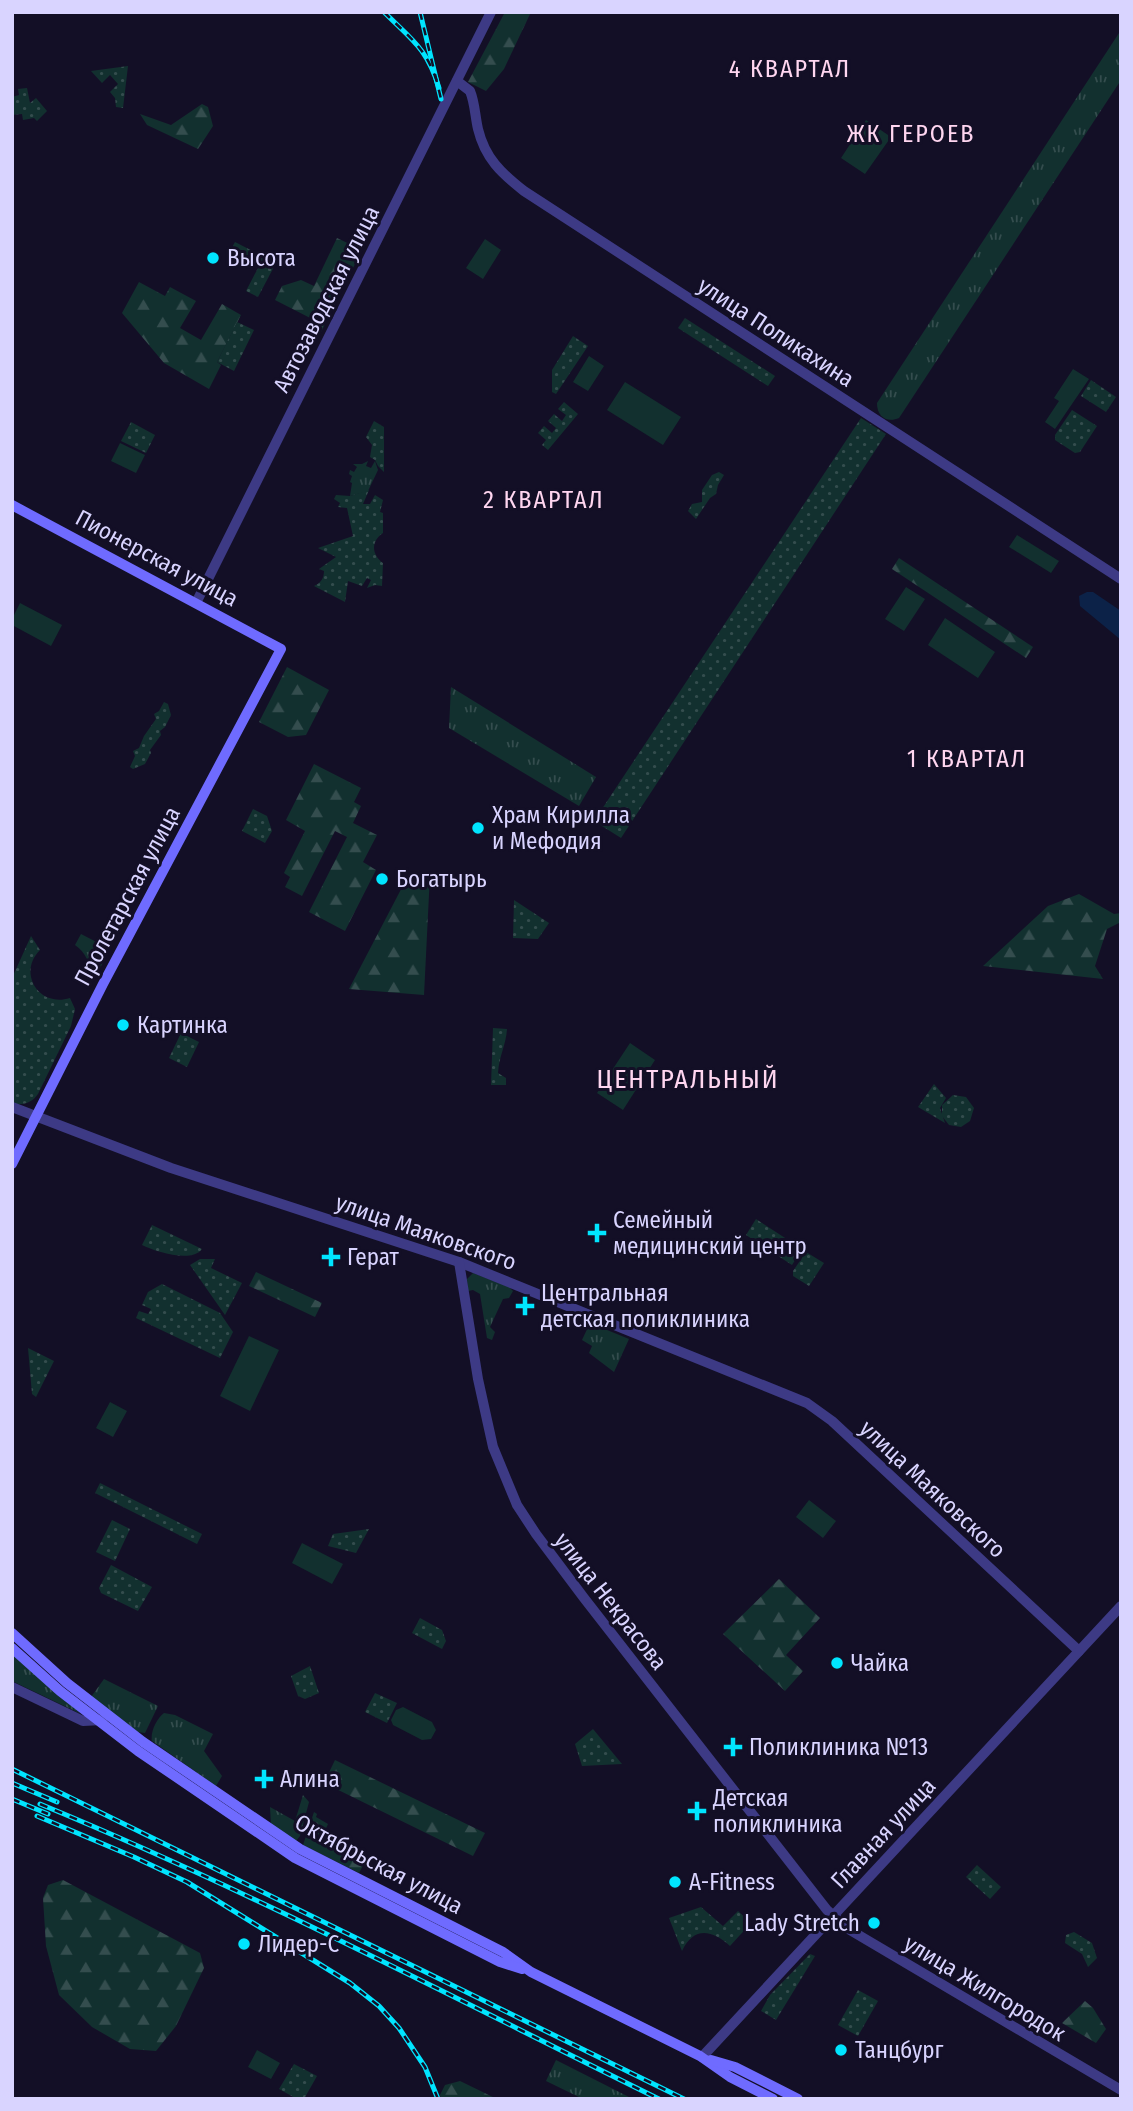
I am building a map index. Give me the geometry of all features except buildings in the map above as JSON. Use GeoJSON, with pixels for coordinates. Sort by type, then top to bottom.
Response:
{"type":"FeatureCollection","features":[{"type":"Feature","properties":{"kind":"main road","name":"Пионерская улица"},"geometry":{"type":"LineString","coordinates":[[12,505],[281,649]]}},
{"type":"Feature","properties":{"kind":"main road","name":"Пролетарская улица"},"geometry":{"type":"LineString","coordinates":[[12,1164],[281,649]]}},
{"type":"Feature","properties":{"kind":"main road","name":"Октябрьская улица"},"geometry":{"type":"LineString","coordinates":[[12,1633],[67,1684],[111,1718],[300,1849],[503,1952],[531,1972]]}},
{"type":"Feature","properties":{"kind":"main road","name":"Октябрьская улица"},"geometry":{"type":"LineString","coordinates":[[12,1648],[60,1691],[138,1751],[295,1858],[500,1962],[531,1972],[702,2057]]}},
{"type":"Feature","properties":{"kind":"main road"},"geometry":{"type":"LineString","coordinates":[[702,2057],[730,2077],[774,2099]]}},
{"type":"Feature","properties":{"kind":"main road"},"geometry":{"type":"LineString","coordinates":[[702,2057],[735,2067],[798,2099]]}},
{"type":"Feature","properties":{"kind":"street","name":"Автозаводская улица"},"geometry":{"type":"LineString","coordinates":[[196,603],[491,12]]}},
{"type":"Feature","properties":{"kind":"street","name":"улица Поликахина"},"geometry":{"type":"LineString","coordinates":[[457,81],[470,91],[478,130],[489,158],[497,169],[524,191],[1121,579]]}},
{"type":"Feature","properties":{"kind":"street","name":"улица Маяковского"},"geometry":{"type":"LineString","coordinates":[[12,1107],[178,1170],[459,1262],[814,1407],[1079,1651]]}},
{"type":"Feature","properties":{"kind":"street","name":"улица Некрасова"},"geometry":{"type":"LineString","coordinates":[[459,1262],[478,1379],[493,1447],[517,1505],[584,1598],[832,1916]]}},
{"type":"Feature","properties":{"kind":"street","name":"Главная улица"},"geometry":{"type":"LineString","coordinates":[[702,2057],[1121,1606]]}},
{"type":"Feature","properties":{"kind":"street"},"geometry":{"type":"LineString","coordinates":[[12,1687],[75,1718],[90,1722],[111,1718]]}},
{"type":"Feature","properties":{"kind":"street","name":"улица Жилгородок"},"geometry":{"type":"LineString","coordinates":[[832,1916],[849,1930],[1121,2090]]}},
{"type":"Feature","properties":{"kind":"green space"},"geometry":{"type":"Polygon","coordinates":[[[505,12],[531,12],[504,69],[486,91],[468,82],[505,12]]]}},
{"type":"Feature","properties":{"kind":"green space"},"geometry":{"type":"Polygon","coordinates":[[[1121,30],[1121,80],[899,418],[884,418],[877,403],[1121,30]]]}},
{"type":"Feature","properties":{"kind":"green space"},"geometry":{"type":"Polygon","coordinates":[[[128,66],[123,108],[116,107],[115,98],[110,92],[118,84],[110,75],[102,83],[91,71],[128,66]]]}},
{"type":"Feature","properties":{"kind":"green space"},"geometry":{"type":"Polygon","coordinates":[[[27,88],[30,103],[36,98],[47,111],[37,121],[34,118],[23,120],[22,114],[12,115],[12,97],[19,95],[18,89],[27,88]]]}},
{"type":"Feature","properties":{"kind":"green space"},"geometry":{"type":"Polygon","coordinates":[[[202,104],[208,107],[213,126],[198,149],[147,125],[140,114],[171,125],[202,104]]]}},
{"type":"Feature","properties":{"kind":"green space"},"geometry":{"type":"Polygon","coordinates":[[[866,120],[891,137],[865,174],[841,158],[866,120]]]}},
{"type":"Feature","properties":{"kind":"green space"},"geometry":{"type":"Polygon","coordinates":[[[337,238],[362,250],[317,340],[311,337],[318,322],[275,300],[282,286],[301,280],[314,286],[337,238]]]}},
{"type":"Feature","properties":{"kind":"green space"},"geometry":{"type":"Polygon","coordinates":[[[485,239],[501,250],[483,279],[466,268],[485,239]]]}},
{"type":"Feature","properties":{"kind":"green space"},"geometry":{"type":"Polygon","coordinates":[[[235,242],[276,263],[258,297],[246,291],[258,268],[229,253],[235,242]]]}},
{"type":"Feature","properties":{"kind":"green space"},"geometry":{"type":"Polygon","coordinates":[[[139,282],[165,296],[170,287],[196,301],[180,328],[201,340],[222,304],[241,315],[217,362],[221,365],[209,389],[164,363],[122,313],[139,282]]]}},
{"type":"Feature","properties":{"kind":"green space"},"geometry":{"type":"Polygon","coordinates":[[[685,318],[775,376],[768,386],[678,328],[685,318]]]}},
{"type":"Feature","properties":{"kind":"green space"},"geometry":{"type":"Polygon","coordinates":[[[237,322],[254,330],[234,371],[217,362],[237,322]]]}},
{"type":"Feature","properties":{"kind":"green space"},"geometry":{"type":"Polygon","coordinates":[[[573,336],[588,346],[556,394],[552,392],[552,370],[573,336]]]}},
{"type":"Feature","properties":{"kind":"green space"},"geometry":{"type":"Polygon","coordinates":[[[589,356],[604,366],[588,391],[573,382],[589,356]]]}},
{"type":"Feature","properties":{"kind":"green space"},"geometry":{"type":"Polygon","coordinates":[[[1073,369],[1089,379],[1055,429],[1045,422],[1059,401],[1054,398],[1073,369]]]}},
{"type":"Feature","properties":{"kind":"green space"},"geometry":{"type":"Polygon","coordinates":[[[1091,380],[1116,397],[1106,412],[1081,396],[1091,380]]]}},
{"type":"Feature","properties":{"kind":"green space"},"geometry":{"type":"Polygon","coordinates":[[[625,382],[681,417],[663,445],[607,410],[625,382]]]}},
{"type":"Feature","properties":{"kind":"green space"},"geometry":{"type":"Polygon","coordinates":[[[564,402],[578,414],[548,450],[542,445],[546,440],[538,433],[544,426],[552,433],[556,428],[548,421],[554,414],[562,421],[566,415],[558,409],[564,402]]]}},
{"type":"Feature","properties":{"kind":"green space"},"geometry":{"type":"Polygon","coordinates":[[[1072,410],[1097,426],[1080,452],[1075,453],[1055,440],[1055,435],[1072,410]]]}},
{"type":"Feature","properties":{"kind":"green space"},"geometry":{"type":"Polygon","coordinates":[[[861,418],[886,434],[621,838],[594,821],[861,418]]]}},
{"type":"Feature","properties":{"kind":"green space"},"geometry":{"type":"Polygon","coordinates":[[[374,421],[384,427],[384,472],[370,457],[372,445],[366,437],[374,421]]]}},
{"type":"Feature","properties":{"kind":"green space"},"geometry":{"type":"Polygon","coordinates":[[[131,422],[155,435],[146,453],[121,441],[131,422]]]}},
{"type":"Feature","properties":{"kind":"green space"},"geometry":{"type":"Polygon","coordinates":[[[120,443],[145,455],[136,473],[111,461],[120,443]]]}},
{"type":"Feature","properties":{"kind":"green space"},"geometry":{"type":"Polygon","coordinates":[[[368,461],[366,466],[371,468],[375,461],[378,470],[368,491],[350,496],[352,476],[349,474],[350,470],[354,472],[357,467],[353,464],[368,461]]]}},
{"type":"Feature","properties":{"kind":"green space"},"geometry":{"type":"Polygon","coordinates":[[[719,472],[724,475],[716,494],[710,498],[696,519],[688,511],[692,504],[702,502],[702,490],[712,475],[719,472]]]}},
{"type":"Feature","properties":{"kind":"green space"},"geometry":{"type":"Polygon","coordinates":[[[369,490],[363,504],[370,504],[375,495],[383,500],[380,512],[383,513],[383,533],[376,540],[374,548],[376,556],[383,563],[382,586],[367,588],[371,580],[367,578],[362,586],[348,581],[345,602],[314,586],[323,576],[324,571],[319,569],[336,557],[318,548],[353,536],[347,508],[338,507],[340,503],[334,499],[336,495],[350,496],[369,490]]]}},
{"type":"Feature","properties":{"kind":"green space"},"geometry":{"type":"Polygon","coordinates":[[[1017,535],[1059,561],[1051,573],[1009,547],[1017,535]]]}},
{"type":"Feature","properties":{"kind":"green space"},"geometry":{"type":"Polygon","coordinates":[[[899,558],[1033,647],[1026,658],[892,569],[899,558]]]}},
{"type":"Feature","properties":{"kind":"green space"},"geometry":{"type":"Polygon","coordinates":[[[906,587],[925,599],[904,631],[885,619],[906,587]]]}},
{"type":"Feature","properties":{"kind":"green space"},"geometry":{"type":"Polygon","coordinates":[[[20,603],[62,625],[51,646],[12,625],[20,603]]]}},
{"type":"Feature","properties":{"kind":"green space"},"geometry":{"type":"Polygon","coordinates":[[[945,618],[995,652],[978,678],[928,645],[945,618]]]}},
{"type":"Feature","properties":{"kind":"green space"},"geometry":{"type":"Polygon","coordinates":[[[287,667],[329,690],[306,735],[288,737],[259,722],[287,667]]]}},
{"type":"Feature","properties":{"kind":"green space"},"geometry":{"type":"Polygon","coordinates":[[[451,687],[596,777],[579,806],[449,728],[451,687]]]}},
{"type":"Feature","properties":{"kind":"green space"},"geometry":{"type":"Polygon","coordinates":[[[164,702],[168,704],[171,715],[160,731],[161,735],[150,750],[145,764],[133,769],[130,767],[135,756],[133,751],[139,748],[156,719],[154,714],[164,702]]]}},
{"type":"Feature","properties":{"kind":"green space"},"geometry":{"type":"Polygon","coordinates":[[[314,764],[361,788],[354,802],[361,806],[353,823],[377,835],[363,862],[376,870],[345,931],[309,912],[347,837],[335,831],[302,896],[285,887],[290,877],[284,873],[305,831],[286,820],[314,764]]]}},
{"type":"Feature","properties":{"kind":"green space"},"geometry":{"type":"Polygon","coordinates":[[[253,809],[267,816],[272,831],[265,843],[242,831],[253,809]]]}},
{"type":"Feature","properties":{"kind":"green space"},"geometry":{"type":"Polygon","coordinates":[[[409,874],[430,874],[424,995],[349,989],[409,874]]]}},
{"type":"Feature","properties":{"kind":"green space"},"geometry":{"type":"Polygon","coordinates":[[[1079,894],[1114,914],[1121,913],[1121,922],[1107,929],[1095,966],[1103,979],[983,966],[1048,906],[1079,894]]]}},
{"type":"Feature","properties":{"kind":"green space"},"geometry":{"type":"Polygon","coordinates":[[[514,900],[549,923],[538,939],[513,938],[514,900]]]}},
{"type":"Feature","properties":{"kind":"green space"},"geometry":{"type":"Polygon","coordinates":[[[81,934],[110,949],[95,978],[90,976],[87,958],[75,945],[81,934]]]}},
{"type":"Feature","properties":{"kind":"green space"},"geometry":{"type":"Polygon","coordinates":[[[31,936],[40,950],[33,959],[31,969],[35,986],[49,998],[70,998],[75,1009],[71,1026],[38,1094],[30,1102],[16,1104],[12,1103],[12,978],[31,936]]]}},
{"type":"Feature","properties":{"kind":"green space"},"geometry":{"type":"Polygon","coordinates":[[[493,1028],[507,1029],[498,1073],[506,1078],[506,1085],[491,1085],[493,1028]]]}},
{"type":"Feature","properties":{"kind":"green space"},"geometry":{"type":"Polygon","coordinates":[[[181,1033],[199,1042],[187,1067],[169,1058],[181,1033]]]}},
{"type":"Feature","properties":{"kind":"green space"},"geometry":{"type":"Polygon","coordinates":[[[630,1043],[655,1060],[623,1110],[597,1093],[630,1043]]]}},
{"type":"Feature","properties":{"kind":"green space"},"geometry":{"type":"Polygon","coordinates":[[[934,1084],[946,1098],[940,1108],[945,1123],[918,1107],[934,1084]]]}},
{"type":"Feature","properties":{"kind":"green space"},"geometry":{"type":"Polygon","coordinates":[[[953,1095],[966,1097],[974,1108],[970,1121],[961,1127],[949,1125],[942,1116],[942,1105],[953,1095]]]}},
{"type":"Feature","properties":{"kind":"green space"},"geometry":{"type":"Polygon","coordinates":[[[756,1219],[802,1249],[792,1265],[746,1235],[756,1219]]]}},
{"type":"Feature","properties":{"kind":"green space"},"geometry":{"type":"Polygon","coordinates":[[[152,1225],[202,1249],[197,1253],[182,1256],[142,1245],[152,1225]]]}},
{"type":"Feature","properties":{"kind":"green space"},"geometry":{"type":"Polygon","coordinates":[[[806,1252],[824,1263],[809,1286],[793,1276],[793,1271],[806,1252]]]}},
{"type":"Feature","properties":{"kind":"green space"},"geometry":{"type":"Polygon","coordinates":[[[200,1259],[215,1259],[211,1268],[242,1283],[225,1315],[190,1265],[200,1259]]]}},
{"type":"Feature","properties":{"kind":"green space"},"geometry":{"type":"Polygon","coordinates":[[[256,1272],[322,1303],[315,1317],[249,1286],[256,1272]]]}},
{"type":"Feature","properties":{"kind":"green space"},"geometry":{"type":"Polygon","coordinates":[[[473,1273],[513,1291],[509,1298],[503,1299],[490,1327],[495,1332],[492,1340],[487,1338],[480,1294],[473,1290],[468,1291],[467,1279],[473,1273]]]}},
{"type":"Feature","properties":{"kind":"green space"},"geometry":{"type":"Polygon","coordinates":[[[162,1284],[220,1313],[233,1332],[220,1358],[136,1318],[139,1311],[148,1314],[151,1309],[142,1305],[148,1292],[162,1284]]]}},
{"type":"Feature","properties":{"kind":"green space"},"geometry":{"type":"Polygon","coordinates":[[[590,1323],[629,1339],[614,1372],[589,1353],[592,1346],[582,1340],[590,1323]]]}},
{"type":"Feature","properties":{"kind":"green space"},"geometry":{"type":"Polygon","coordinates":[[[249,1336],[279,1350],[250,1411],[220,1396],[249,1336]]]}},
{"type":"Feature","properties":{"kind":"green space"},"geometry":{"type":"Polygon","coordinates":[[[28,1348],[54,1361],[36,1397],[32,1394],[28,1348]]]}},
{"type":"Feature","properties":{"kind":"green space"},"geometry":{"type":"Polygon","coordinates":[[[110,1402],[127,1411],[113,1437],[96,1428],[110,1402]]]}},
{"type":"Feature","properties":{"kind":"green space"},"geometry":{"type":"Polygon","coordinates":[[[100,1483],[202,1534],[197,1544],[95,1493],[100,1483]]]}},
{"type":"Feature","properties":{"kind":"green space"},"geometry":{"type":"Polygon","coordinates":[[[809,1500],[836,1521],[823,1538],[796,1517],[809,1500]]]}},
{"type":"Feature","properties":{"kind":"green space"},"geometry":{"type":"Polygon","coordinates":[[[112,1520],[130,1529],[115,1561],[96,1552],[112,1520]]]}},
{"type":"Feature","properties":{"kind":"green space"},"geometry":{"type":"Polygon","coordinates":[[[369,1529],[356,1553],[328,1546],[333,1534],[369,1529]]]}},
{"type":"Feature","properties":{"kind":"green space"},"geometry":{"type":"Polygon","coordinates":[[[302,1543],[343,1564],[332,1584],[292,1563],[302,1543]]]}},
{"type":"Feature","properties":{"kind":"green space"},"geometry":{"type":"Polygon","coordinates":[[[111,1565],[152,1587],[138,1611],[101,1593],[99,1588],[111,1565]]]}},
{"type":"Feature","properties":{"kind":"green space"},"geometry":{"type":"Polygon","coordinates":[[[779,1579],[820,1618],[786,1655],[803,1671],[785,1691],[723,1634],[779,1579]]]}},
{"type":"Feature","properties":{"kind":"green space"},"geometry":{"type":"Polygon","coordinates":[[[420,1618],[442,1630],[446,1641],[442,1649],[412,1633],[420,1618]]]}},
{"type":"Feature","properties":{"kind":"green space"},"geometry":{"type":"Polygon","coordinates":[[[12,1651],[81,1714],[12,1681],[12,1651]]]}},
{"type":"Feature","properties":{"kind":"green space"},"geometry":{"type":"Polygon","coordinates":[[[310,1666],[319,1693],[305,1699],[298,1696],[291,1676],[310,1666]]]}},
{"type":"Feature","properties":{"kind":"green space"},"geometry":{"type":"Polygon","coordinates":[[[104,1679],[158,1706],[145,1733],[138,1732],[91,1697],[104,1679]]]}},
{"type":"Feature","properties":{"kind":"green space"},"geometry":{"type":"Polygon","coordinates":[[[375,1693],[397,1703],[387,1723],[365,1712],[375,1693]]]}},
{"type":"Feature","properties":{"kind":"green space"},"geometry":{"type":"Polygon","coordinates":[[[403,1707],[432,1722],[436,1730],[431,1739],[422,1740],[393,1725],[391,1720],[396,1710],[403,1707]]]}},
{"type":"Feature","properties":{"kind":"green space"},"geometry":{"type":"Polygon","coordinates":[[[164,1713],[175,1715],[213,1734],[204,1751],[222,1776],[216,1786],[152,1741],[155,1726],[164,1713]]]}},
{"type":"Feature","properties":{"kind":"green space"},"geometry":{"type":"Polygon","coordinates":[[[593,1729],[622,1764],[582,1766],[575,1744],[593,1729]]]}},
{"type":"Feature","properties":{"kind":"green space"},"geometry":{"type":"Polygon","coordinates":[[[335,1760],[485,1833],[473,1856],[324,1783],[335,1760]]]}},
{"type":"Feature","properties":{"kind":"green space"},"geometry":{"type":"Polygon","coordinates":[[[303,1795],[309,1802],[300,1836],[296,1841],[271,1825],[270,1807],[295,1821],[303,1795]]]}},
{"type":"Feature","properties":{"kind":"green space"},"geometry":{"type":"Polygon","coordinates":[[[314,1812],[316,1817],[328,1824],[322,1837],[366,1860],[359,1873],[303,1845],[314,1812]]]}},
{"type":"Feature","properties":{"kind":"green space"},"geometry":{"type":"Polygon","coordinates":[[[977,1865],[1001,1887],[990,1899],[966,1877],[977,1865]]]}},
{"type":"Feature","properties":{"kind":"green space"},"geometry":{"type":"Polygon","coordinates":[[[63,1880],[200,1953],[204,1968],[176,2026],[156,2051],[130,2049],[92,2027],[59,1995],[46,1946],[43,1898],[48,1885],[63,1880]]]}},
{"type":"Feature","properties":{"kind":"green space"},"geometry":{"type":"Polygon","coordinates":[[[701,1907],[723,1926],[738,1911],[751,1923],[730,1946],[717,1937],[704,1933],[692,1937],[682,1951],[669,1918],[701,1907]]]}},
{"type":"Feature","properties":{"kind":"green space"},"geometry":{"type":"Polygon","coordinates":[[[1074,1932],[1092,1943],[1097,1958],[1088,1967],[1082,1954],[1065,1943],[1066,1935],[1074,1932]]]}},
{"type":"Feature","properties":{"kind":"green space"},"geometry":{"type":"Polygon","coordinates":[[[810,1954],[815,1956],[776,2020],[761,2011],[770,1995],[810,1954]]]}},
{"type":"Feature","properties":{"kind":"green space"},"geometry":{"type":"Polygon","coordinates":[[[858,1990],[878,2001],[858,2036],[838,2025],[858,1990]]]}},
{"type":"Feature","properties":{"kind":"green space"},"geometry":{"type":"Polygon","coordinates":[[[1085,2001],[1093,2008],[1106,2029],[1096,2043],[1062,2023],[1085,2001]]]}},
{"type":"Feature","properties":{"kind":"green space"},"geometry":{"type":"Polygon","coordinates":[[[257,2050],[280,2063],[271,2079],[248,2067],[257,2050]]]}},
{"type":"Feature","properties":{"kind":"green space"},"geometry":{"type":"Polygon","coordinates":[[[556,2060],[633,2099],[583,2099],[546,2081],[556,2060]]]}},
{"type":"Feature","properties":{"kind":"green space"},"geometry":{"type":"Polygon","coordinates":[[[294,2064],[317,2076],[304,2099],[297,2099],[279,2089],[294,2064]]]}},
{"type":"Feature","properties":{"kind":"green space"},"geometry":{"type":"Polygon","coordinates":[[[460,2081],[497,2099],[441,2099],[445,2085],[460,2081]]]}},
{"type":"Feature","properties":{"kind":"water"},"geometry":{"type":"Polygon","coordinates":[[[1093,592],[1121,611],[1121,640],[1080,606],[1079,596],[1093,592]]]}},
{"type":"Feature","properties":{"kind":"railway"},"geometry":{"type":"LineString","coordinates":[[384,12],[424,54],[439,88]]}},
{"type":"Feature","properties":{"kind":"railway"},"geometry":{"type":"LineString","coordinates":[[420,12],[441,99]]}},
{"type":"Feature","properties":{"kind":"railway"},"geometry":{"type":"LineString","coordinates":[[12,1769],[684,2099]]}},
{"type":"Feature","properties":{"kind":"railway"},"geometry":{"type":"LineString","coordinates":[[12,1783],[57,1802]]}},
{"type":"Feature","properties":{"kind":"railway"},"geometry":{"type":"LineString","coordinates":[[12,1799],[48,1814]]}},
{"type":"Feature","properties":{"kind":"railway"},"geometry":{"type":"LineString","coordinates":[[40,1804],[275,1909],[659,2099]]}},
{"type":"Feature","properties":{"kind":"railway"},"geometry":{"type":"LineString","coordinates":[[37,1816],[187,1882],[350,1983],[379,2006],[399,2028],[425,2067],[438,2099]]}},
{"type":"Feature","properties":{"kind":"place","name":"Высота"},"geometry":{"type":"Point","coordinates":[213,258]}},
{"type":"Feature","properties":{"kind":"place","name":"Храм Кирилла и Мефодия"},"geometry":{"type":"Point","coordinates":[478,828]}},
{"type":"Feature","properties":{"kind":"place","name":"Богатырь"},"geometry":{"type":"Point","coordinates":[382,879]}},
{"type":"Feature","properties":{"kind":"place","name":"Картинка"},"geometry":{"type":"Point","coordinates":[123,1025]}},
{"type":"Feature","properties":{"kind":"place","name":"Семейный медицинский центр"},"geometry":{"type":"Point","coordinates":[597,1233]}},
{"type":"Feature","properties":{"kind":"place","name":"Герат"},"geometry":{"type":"Point","coordinates":[331,1257]}},
{"type":"Feature","properties":{"kind":"place","name":"Центральная детская поликлиника"},"geometry":{"type":"Point","coordinates":[525,1306]}},
{"type":"Feature","properties":{"kind":"place","name":"Чайка"},"geometry":{"type":"Point","coordinates":[837,1663]}},
{"type":"Feature","properties":{"kind":"place","name":"Поликлиника №13"},"geometry":{"type":"Point","coordinates":[733,1747]}},
{"type":"Feature","properties":{"kind":"place","name":"Алина"},"geometry":{"type":"Point","coordinates":[264,1779]}},
{"type":"Feature","properties":{"kind":"place","name":"Детская поликлиника"},"geometry":{"type":"Point","coordinates":[697,1811]}},
{"type":"Feature","properties":{"kind":"place","name":"A-Fitness"},"geometry":{"type":"Point","coordinates":[675,1882]}},
{"type":"Feature","properties":{"kind":"place","name":"Lady Stretch"},"geometry":{"type":"Point","coordinates":[874,1923]}},
{"type":"Feature","properties":{"kind":"place","name":"Лидер-С"},"geometry":{"type":"Point","coordinates":[244,1944]}},
{"type":"Feature","properties":{"kind":"place","name":"Танцбург"},"geometry":{"type":"Point","coordinates":[841,2050]}},
{"type":"Feature","properties":{"kind":"district","name":"4 КВАРТАЛ"},"geometry":{"type":"Point","coordinates":[790,69]}},
{"type":"Feature","properties":{"kind":"district","name":"ЖК ГЕРОЕВ"},"geometry":{"type":"Point","coordinates":[911,134]}},
{"type":"Feature","properties":{"kind":"district","name":"2 КВАРТАЛ"},"geometry":{"type":"Point","coordinates":[544,500]}},
{"type":"Feature","properties":{"kind":"district","name":"1 КВАРТАЛ"},"geometry":{"type":"Point","coordinates":[967,759]}},
{"type":"Feature","properties":{"kind":"district","name":"ЦЕНТРАЛЬНЫЙ"},"geometry":{"type":"Point","coordinates":[688,1079]}}]}
